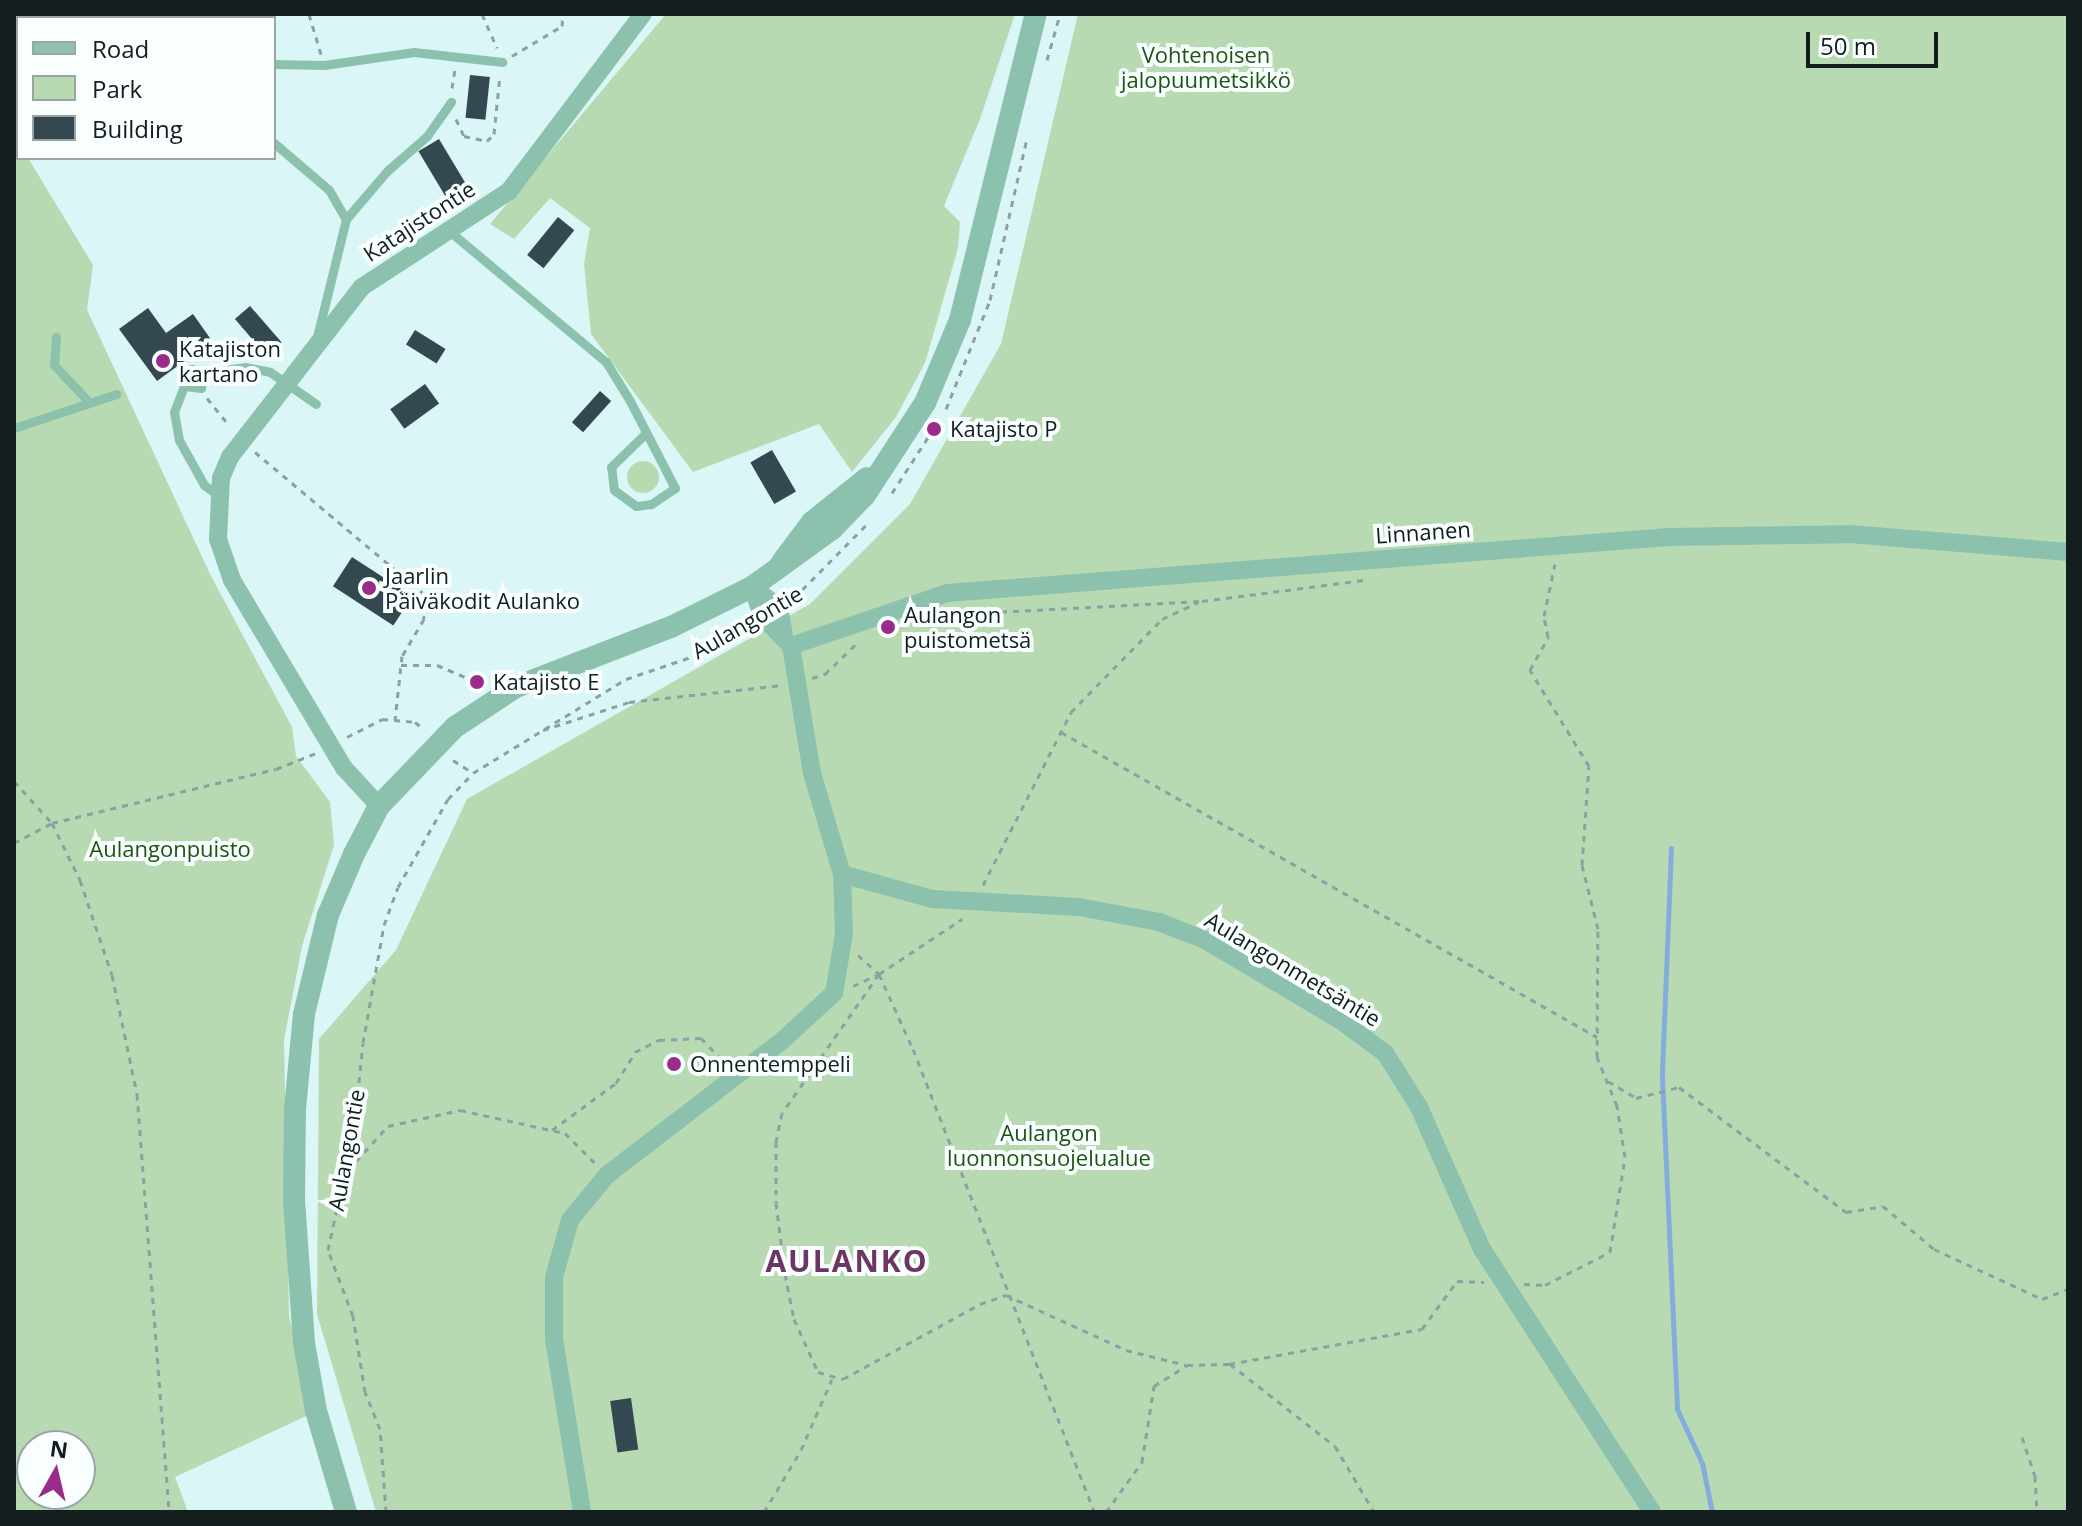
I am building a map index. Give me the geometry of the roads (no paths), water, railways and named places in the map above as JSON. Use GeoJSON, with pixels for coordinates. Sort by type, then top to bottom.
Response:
{"type":"FeatureCollection","features":[{"type":"Feature","properties":{"kind":"street","name":"Katajistontie"},"geometry":{"type":"LineString","coordinates":[[379,806],[344,768],[335,746],[232,580],[218,539],[221,478],[243,441],[362,287],[509,191],[643,14]]}},
{"type":"Feature","properties":{"kind":"street","name":"Aulangontie"},"geometry":{"type":"LineString","coordinates":[[346,1512],[316,1411],[304,1343],[295,1216],[295,1109],[304,1014],[328,915],[379,806],[455,727],[516,687],[673,626],[752,587],[778,569],[812,522],[885,466],[925,403],[960,320],[1036,14]]}},
{"type":"Feature","properties":{"kind":"street","name":"Linnanen"},"geometry":{"type":"LineString","coordinates":[[787,640],[948,593],[1669,537],[1850,534],[2068,552]]}},
{"type":"Feature","properties":{"kind":"street"},"geometry":{"type":"LineString","coordinates":[[582,1512],[554,1340],[554,1277],[570,1220],[607,1175],[735,1076],[834,993],[843,941],[842,874],[812,773],[787,640],[752,587]]}},
{"type":"Feature","properties":{"kind":"street","name":"Aulangonmetsäntie"},"geometry":{"type":"LineString","coordinates":[[842,874],[932,899],[1079,907],[1159,922],[1205,940],[1340,1020],[1385,1053],[1406,1082],[1482,1249],[1652,1512]]}},
{"type":"Feature","properties":{"kind":"lane"},"geometry":{"type":"LineString","coordinates":[[276,64],[324,65],[414,52],[502,62]]}},
{"type":"Feature","properties":{"kind":"lane"},"geometry":{"type":"LineString","coordinates":[[315,345],[346,219],[387,171],[427,136],[451,102]]}},
{"type":"Feature","properties":{"kind":"lane"},"geometry":{"type":"LineString","coordinates":[[276,145],[329,190],[346,219]]}},
{"type":"Feature","properties":{"kind":"lane"},"geometry":{"type":"LineString","coordinates":[[448,230],[606,362],[646,433],[675,488],[651,504],[636,506],[614,490],[611,467],[646,433]]}},
{"type":"Feature","properties":{"kind":"lane"},"geometry":{"type":"LineString","coordinates":[[56,337],[54,365],[87,400]]}},
{"type":"Feature","properties":{"kind":"lane"},"geometry":{"type":"LineString","coordinates":[[219,496],[204,485],[179,440],[174,412],[184,386],[185,372],[202,373],[245,367],[287,382],[316,404]]}},
{"type":"Feature","properties":{"kind":"lane"},"geometry":{"type":"LineString","coordinates":[[184,386],[199,389],[202,373]]}},
{"type":"Feature","properties":{"kind":"lane"},"geometry":{"type":"LineString","coordinates":[[14,428],[87,400],[116,394]]}},
{"type":"Feature","properties":{"kind":"waterway"},"geometry":{"type":"LineString","coordinates":[[1671,848],[1662,1077],[1677,1409],[1702,1463],[1712,1512]]}},
{"type":"Feature","properties":{"kind":"place","name":"Katajiston kartano"},"geometry":{"type":"Point","coordinates":[163,361]}},
{"type":"Feature","properties":{"kind":"place","name":"Katajisto P"},"geometry":{"type":"Point","coordinates":[934,429]}},
{"type":"Feature","properties":{"kind":"place","name":"Jaarlin Päiväkodit Aulanko"},"geometry":{"type":"Point","coordinates":[369,588]}},
{"type":"Feature","properties":{"kind":"place","name":"Aulangon puistometsä"},"geometry":{"type":"Point","coordinates":[888,627]}},
{"type":"Feature","properties":{"kind":"place","name":"Katajisto E"},"geometry":{"type":"Point","coordinates":[477,682]}},
{"type":"Feature","properties":{"kind":"place","name":"Onnentemppeli"},"geometry":{"type":"Point","coordinates":[674,1064]}},
{"type":"Feature","properties":{"kind":"district","name":"AULANKO"},"geometry":{"type":"Point","coordinates":[847,1261]}},
{"type":"Feature","properties":{"kind":"park label","name":"Vohtenoisen jalopuumetsikkö"},"geometry":{"type":"Point","coordinates":[1206,66]}},
{"type":"Feature","properties":{"kind":"park label","name":"Aulangonpuisto"},"geometry":{"type":"Point","coordinates":[170,849]}},
{"type":"Feature","properties":{"kind":"park label","name":"Aulangon luonnonsuojelualue"},"geometry":{"type":"Point","coordinates":[1049,1144]}}]}
